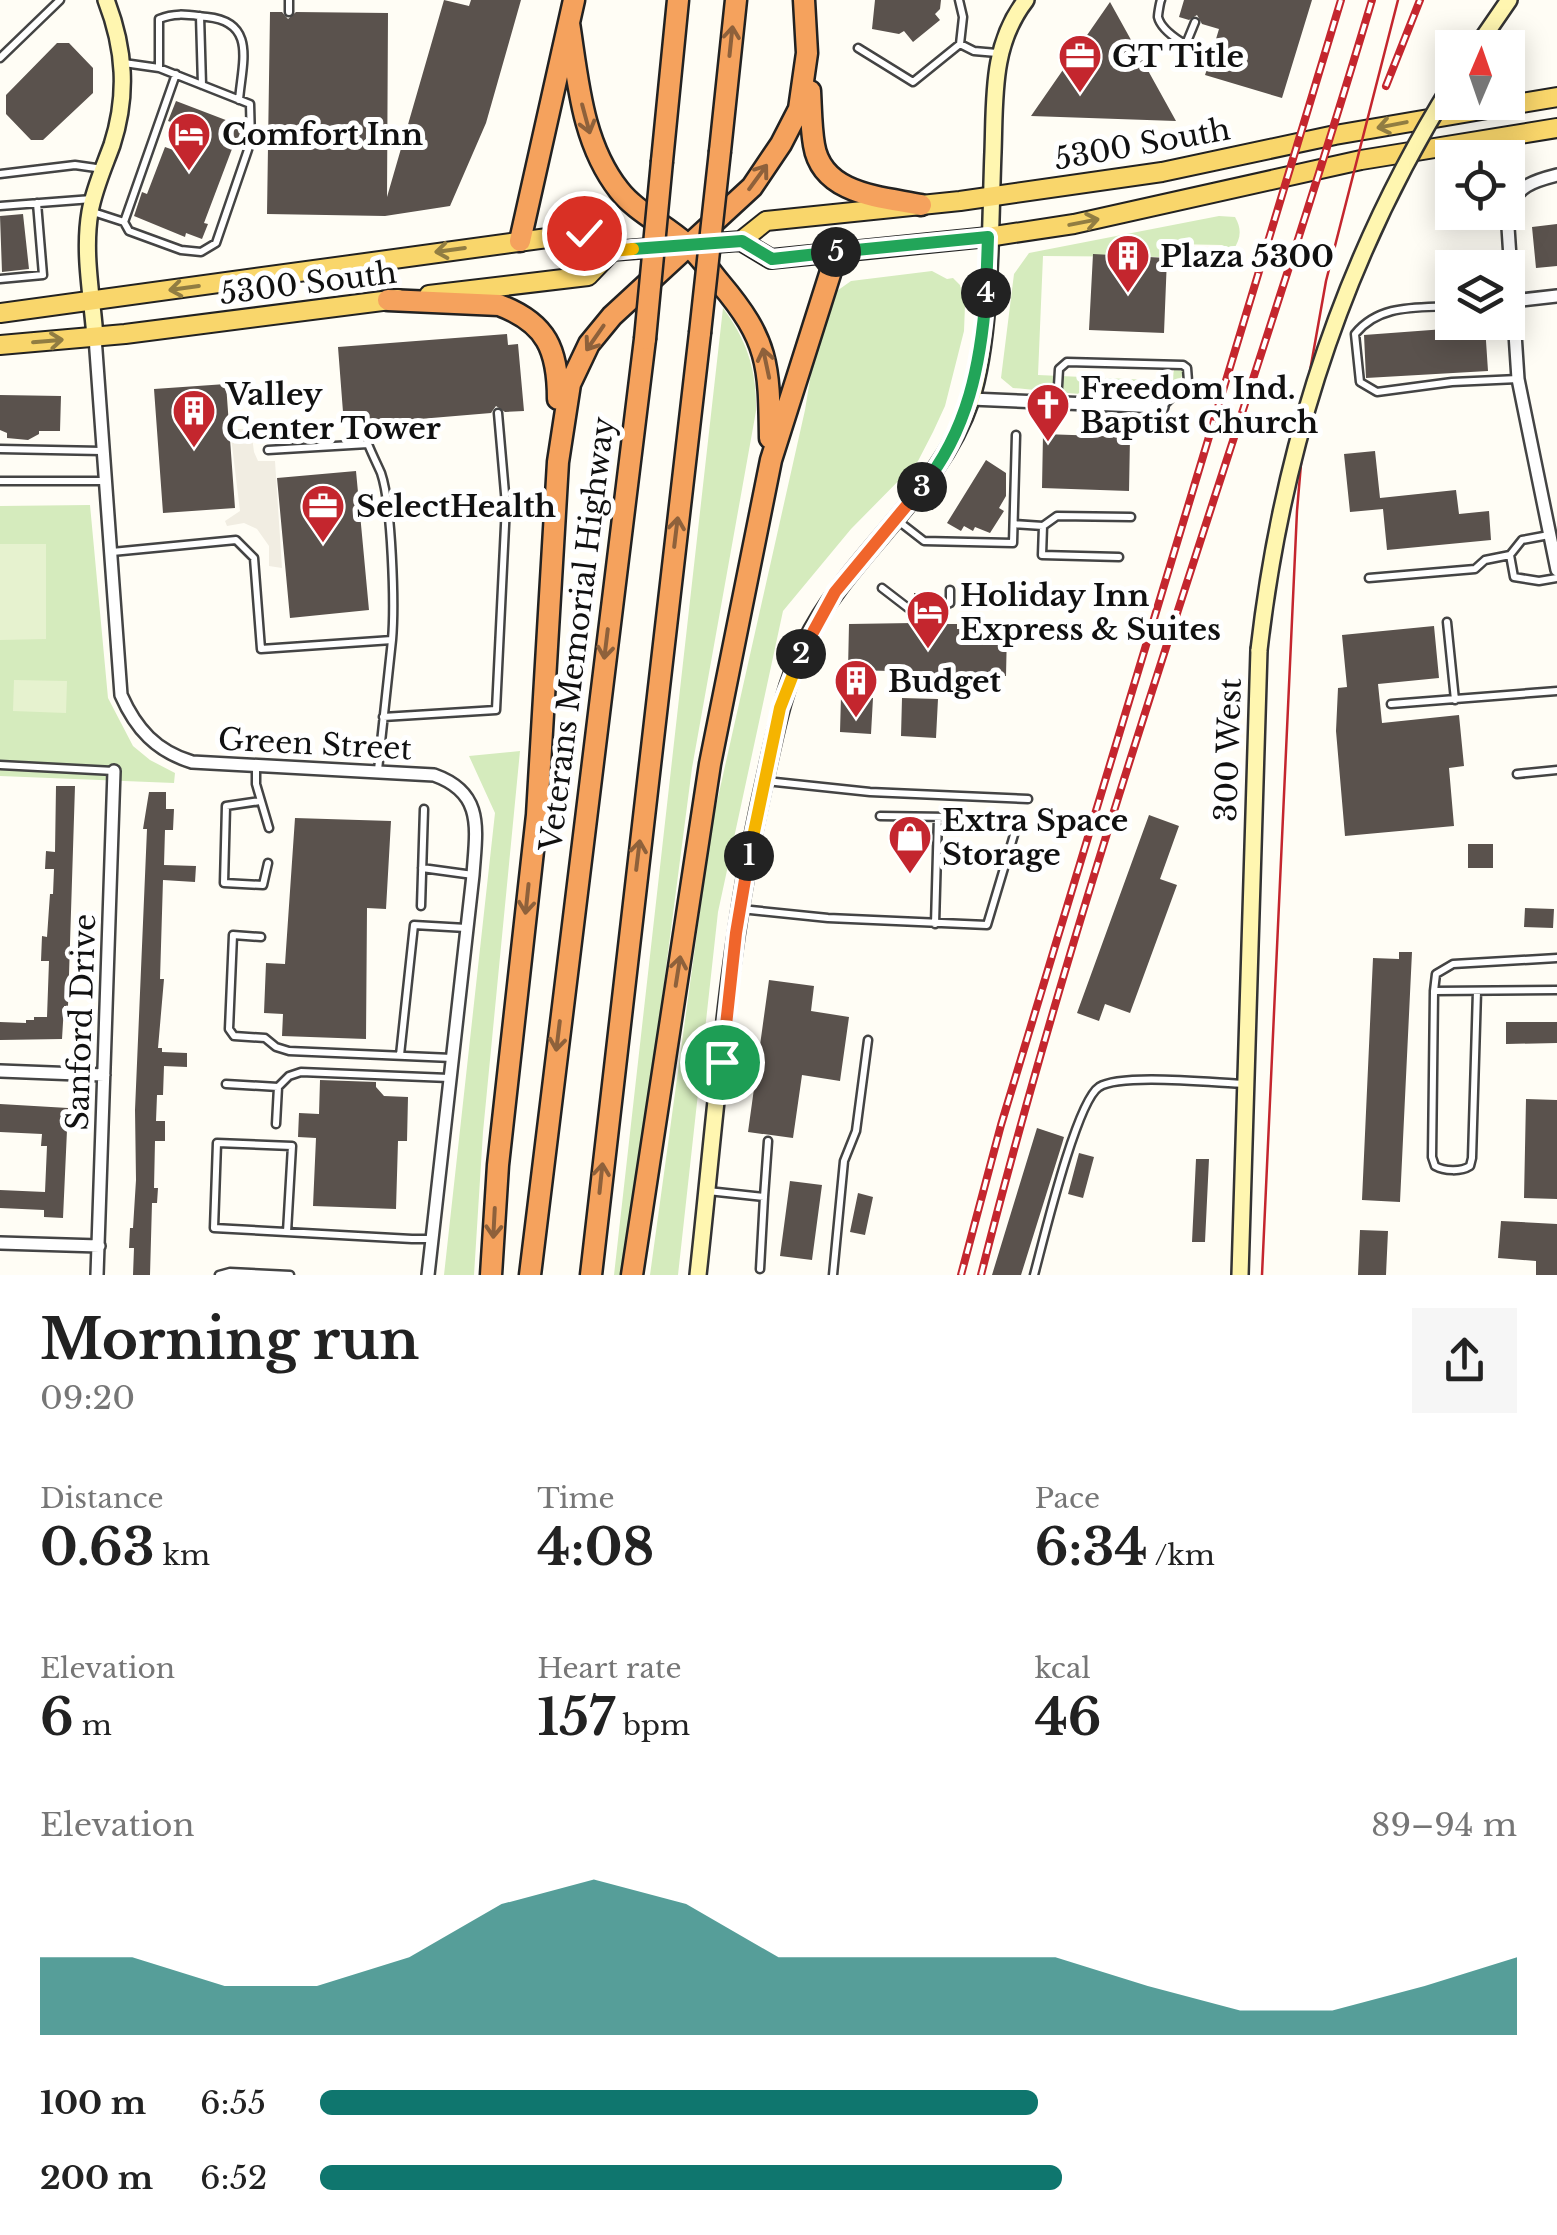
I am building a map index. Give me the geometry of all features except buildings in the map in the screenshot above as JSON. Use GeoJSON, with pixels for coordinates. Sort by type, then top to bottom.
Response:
{"type":"FeatureCollection","features":[{"type":"Feature","properties":{"kind":"highway"},"geometry":{"type":"LineString","coordinates":[[520,241],[574,0]]}},
{"type":"Feature","properties":{"kind":"highway","name":"Veterans Memorial Highway"},"geometry":{"type":"LineString","coordinates":[[530,1275],[644,339],[678,0]]}},
{"type":"Feature","properties":{"kind":"highway"},"geometry":{"type":"LineString","coordinates":[[591,1275],[736,0]]}},
{"type":"Feature","properties":{"kind":"highway"},"geometry":{"type":"LineString","coordinates":[[804,0],[814,150],[828,176],[856,192],[922,206]]}},
{"type":"Feature","properties":{"kind":"highway"},"geometry":{"type":"LineString","coordinates":[[569,23],[580,96],[593,147],[620,193],[689,245],[745,312],[764,350],[770,377],[771,460]]}},
{"type":"Feature","properties":{"kind":"highway"},"geometry":{"type":"LineString","coordinates":[[558,462],[570,384],[590,344],[612,316],[752,187],[799,108],[807,53]]}},
{"type":"Feature","properties":{"kind":"highway"},"geometry":{"type":"LineString","coordinates":[[632,1275],[710,764],[771,460],[836,252]]}},
{"type":"Feature","properties":{"kind":"highway"},"geometry":{"type":"LineString","coordinates":[[388,300],[498,305],[515,311],[548,336],[558,370],[558,462],[537,815],[498,1165],[491,1275]]}},
{"type":"Feature","properties":{"kind":"main road","name":"5300 South"},"geometry":{"type":"LineString","coordinates":[[742,241],[766,221],[922,206],[1162,172],[1335,135],[1557,97]]}},
{"type":"Feature","properties":{"kind":"main road","name":"5300 South"},"geometry":{"type":"LineString","coordinates":[[0,313],[584,233],[612,251],[742,241],[772,259],[988,237],[1074,224],[1361,160],[1557,128]]}},
{"type":"Feature","properties":{"kind":"main road","name":"5300 South"},"geometry":{"type":"LineString","coordinates":[[0,345],[95,337],[588,276],[612,251]]}},
{"type":"Feature","properties":{"kind":"street"},"geometry":{"type":"LineString","coordinates":[[95,337],[88,238],[92,205],[122,108],[123,63],[106,0]]}},
{"type":"Feature","properties":{"kind":"street"},"geometry":{"type":"LineString","coordinates":[[698,1275],[740,908],[780,708],[805,643],[835,592],[939,466],[971,400],[983,331],[999,54],[1008,25],[1026,0]]}},
{"type":"Feature","properties":{"kind":"street"},"geometry":{"type":"LineString","coordinates":[[1488,30],[1510,0]]}},
{"type":"Feature","properties":{"kind":"street","name":"300 West"},"geometry":{"type":"LineString","coordinates":[[1240,1275],[1259,650],[1282,497],[1324,348],[1384,204],[1435,114]]}},
{"type":"Feature","properties":{"kind":"street"},"geometry":{"type":"LineString","coordinates":[[1525,187],[1557,175]]}},
{"type":"Feature","properties":{"kind":"street"},"geometry":{"type":"LineString","coordinates":[[1525,299],[1557,296]]}},
{"type":"Feature","properties":{"kind":"street","name":"Green Street"},"geometry":{"type":"LineString","coordinates":[[95,337],[121,695],[140,730],[174,756],[212,764],[434,775],[463,791],[474,811],[474,875],[428,1275]]}},
{"type":"Feature","properties":{"kind":"street"},"geometry":{"type":"LineString","coordinates":[[1514,340],[1518,378],[1556,565]]}},
{"type":"Feature","properties":{"kind":"street"},"geometry":{"type":"LineString","coordinates":[[971,400],[1162,407]]}},
{"type":"Feature","properties":{"kind":"street","name":"Sanford Drive"},"geometry":{"type":"LineString","coordinates":[[98,1275],[114,771]]}},
{"type":"Feature","properties":{"kind":"street"},"geometry":{"type":"LineString","coordinates":[[0,1072],[104,1074]]}},
{"type":"Feature","properties":{"kind":"street"},"geometry":{"type":"LineString","coordinates":[[0,1242],[98,1246]]}},
{"type":"Feature","properties":{"kind":"lane"},"geometry":{"type":"LineString","coordinates":[[0,58],[60,0]]}},
{"type":"Feature","properties":{"kind":"lane"},"geometry":{"type":"LineString","coordinates":[[290,0],[290,12]]}},
{"type":"Feature","properties":{"kind":"lane"},"geometry":{"type":"LineString","coordinates":[[858,48],[913,82],[960,44],[963,18],[959,0]]}},
{"type":"Feature","properties":{"kind":"lane"},"geometry":{"type":"LineString","coordinates":[[1161,0],[1158,16],[1162,24],[1186,44],[1211,56]]}},
{"type":"Feature","properties":{"kind":"lane"},"geometry":{"type":"LineString","coordinates":[[160,68],[159,19],[174,13],[227,19],[238,29],[244,43],[239,100]]}},
{"type":"Feature","properties":{"kind":"lane"},"geometry":{"type":"LineString","coordinates":[[200,16],[202,85]]}},
{"type":"Feature","properties":{"kind":"lane"},"geometry":{"type":"LineString","coordinates":[[1186,44],[1196,22]]}},
{"type":"Feature","properties":{"kind":"lane"},"geometry":{"type":"LineString","coordinates":[[960,44],[974,51],[999,54]]}},
{"type":"Feature","properties":{"kind":"lane"},"geometry":{"type":"LineString","coordinates":[[0,206],[92,205],[124,222],[129,231],[181,250],[201,252],[216,243],[252,141],[250,104],[160,68],[123,63]]}},
{"type":"Feature","properties":{"kind":"lane"},"geometry":{"type":"LineString","coordinates":[[124,222],[176,74]]}},
{"type":"Feature","properties":{"kind":"lane"},"geometry":{"type":"LineString","coordinates":[[0,174],[75,165],[103,169]]}},
{"type":"Feature","properties":{"kind":"lane"},"geometry":{"type":"LineString","coordinates":[[0,280],[44,275],[37,203]]}},
{"type":"Feature","properties":{"kind":"lane"},"geometry":{"type":"LineString","coordinates":[[1435,307],[1390,310],[1366,320],[1355,334],[1360,382],[1377,392],[1518,378]]}},
{"type":"Feature","properties":{"kind":"lane"},"geometry":{"type":"LineString","coordinates":[[1057,403],[1058,369],[1066,362],[1183,365],[1188,381],[1162,407]]}},
{"type":"Feature","properties":{"kind":"lane"},"geometry":{"type":"LineString","coordinates":[[383,717],[496,710],[506,505],[498,413]]}},
{"type":"Feature","properties":{"kind":"lane"},"geometry":{"type":"LineString","coordinates":[[365,424],[368,444],[382,476],[394,620],[378,770]]}},
{"type":"Feature","properties":{"kind":"lane"},"geometry":{"type":"LineString","coordinates":[[896,519],[924,540],[1013,543],[1016,434]]}},
{"type":"Feature","properties":{"kind":"lane"},"geometry":{"type":"LineString","coordinates":[[268,450],[368,444]]}},
{"type":"Feature","properties":{"kind":"lane"},"geometry":{"type":"LineString","coordinates":[[0,449],[104,451]]}},
{"type":"Feature","properties":{"kind":"lane"},"geometry":{"type":"LineString","coordinates":[[0,481],[106,482]]}},
{"type":"Feature","properties":{"kind":"lane"},"geometry":{"type":"LineString","coordinates":[[1014,524],[1043,526],[1056,516],[1131,517]]}},
{"type":"Feature","properties":{"kind":"lane"},"geometry":{"type":"LineString","coordinates":[[1043,526],[1042,555],[1119,557]]}},
{"type":"Feature","properties":{"kind":"lane"},"geometry":{"type":"LineString","coordinates":[[1369,578],[1475,568],[1485,560],[1510,554],[1522,540],[1551,535]]}},
{"type":"Feature","properties":{"kind":"lane"},"geometry":{"type":"LineString","coordinates":[[112,552],[236,540],[254,558],[262,649],[392,640]]}},
{"type":"Feature","properties":{"kind":"lane"},"geometry":{"type":"LineString","coordinates":[[1510,554],[1514,577],[1538,581],[1557,578]]}},
{"type":"Feature","properties":{"kind":"lane"},"geometry":{"type":"LineString","coordinates":[[882,588],[914,608]]}},
{"type":"Feature","properties":{"kind":"lane"},"geometry":{"type":"LineString","coordinates":[[937,609],[950,603],[950,590]]}},
{"type":"Feature","properties":{"kind":"lane"},"geometry":{"type":"LineString","coordinates":[[1447,622],[1455,700]]}},
{"type":"Feature","properties":{"kind":"lane"},"geometry":{"type":"LineString","coordinates":[[1391,704],[1557,691]]}},
{"type":"Feature","properties":{"kind":"lane"},"geometry":{"type":"LineString","coordinates":[[0,765],[114,771]]}},
{"type":"Feature","properties":{"kind":"lane"},"geometry":{"type":"LineString","coordinates":[[256,766],[260,801],[269,828]]}},
{"type":"Feature","properties":{"kind":"lane"},"geometry":{"type":"LineString","coordinates":[[1517,774],[1557,770]]}},
{"type":"Feature","properties":{"kind":"lane"},"geometry":{"type":"LineString","coordinates":[[764,780],[787,786],[870,792],[1028,799]]}},
{"type":"Feature","properties":{"kind":"lane"},"geometry":{"type":"LineString","coordinates":[[260,801],[226,806],[224,883],[263,885],[268,863]]}},
{"type":"Feature","properties":{"kind":"lane"},"geometry":{"type":"LineString","coordinates":[[421,906],[424,808]]}},
{"type":"Feature","properties":{"kind":"lane"},"geometry":{"type":"LineString","coordinates":[[740,908],[987,925],[1019,818],[880,816]]}},
{"type":"Feature","properties":{"kind":"lane"},"geometry":{"type":"LineString","coordinates":[[935,924],[938,817]]}},
{"type":"Feature","properties":{"kind":"lane"},"geometry":{"type":"LineString","coordinates":[[422,868],[474,875]]}},
{"type":"Feature","properties":{"kind":"lane"},"geometry":{"type":"LineString","coordinates":[[400,1055],[414,925],[468,928]]}},
{"type":"Feature","properties":{"kind":"lane"},"geometry":{"type":"LineString","coordinates":[[261,937],[233,936],[229,1029],[234,1036],[265,1038],[289,1051],[453,1058]]}},
{"type":"Feature","properties":{"kind":"lane"},"geometry":{"type":"LineString","coordinates":[[1476,991],[1472,1158],[1464,1170],[1453,1170],[1435,1166],[1432,1157],[1436,974],[1452,964],[1557,958]]}},
{"type":"Feature","properties":{"kind":"lane"},"geometry":{"type":"LineString","coordinates":[[1434,990],[1557,990]]}},
{"type":"Feature","properties":{"kind":"lane"},"geometry":{"type":"LineString","coordinates":[[833,1275],[844,1160],[856,1131],[868,1040]]}},
{"type":"Feature","properties":{"kind":"lane"},"geometry":{"type":"LineString","coordinates":[[276,1124],[278,1088],[289,1076],[301,1072],[451,1078]]}},
{"type":"Feature","properties":{"kind":"lane"},"geometry":{"type":"LineString","coordinates":[[1034,1275],[1082,1113],[1097,1088],[1120,1080],[1246,1084]]}},
{"type":"Feature","properties":{"kind":"lane"},"geometry":{"type":"LineString","coordinates":[[226,1084],[278,1088]]}},
{"type":"Feature","properties":{"kind":"lane"},"geometry":{"type":"LineString","coordinates":[[760,1269],[768,1141]]}},
{"type":"Feature","properties":{"kind":"lane"},"geometry":{"type":"LineString","coordinates":[[287,1232],[292,1146],[218,1143],[214,1228],[432,1240]]}},
{"type":"Feature","properties":{"kind":"lane"},"geometry":{"type":"LineString","coordinates":[[707,1191],[764,1197]]}},
{"type":"Feature","properties":{"kind":"lane"},"geometry":{"type":"LineString","coordinates":[[219,1275],[290,1275]]}},
{"type":"Feature","properties":{"kind":"green space"},"geometry":{"type":"Polygon","coordinates":[[[1219,216],[1235,217],[1237,221],[1240,234],[1233,250],[1222,245],[1171,244],[1170,257],[1043,256],[1038,375],[1172,381],[1174,370],[1186,371],[1174,383],[1155,390],[1106,395],[1013,388],[1001,378],[1014,274],[1029,253],[1219,216]]]}},
{"type":"Feature","properties":{"kind":"green space"},"geometry":{"type":"Polygon","coordinates":[[[932,271],[953,278],[960,285],[965,305],[964,331],[945,406],[918,461],[851,529],[783,611],[718,912],[678,1275],[650,1275],[712,824],[805,410],[819,324],[834,293],[851,281],[932,271]]]}},
{"type":"Feature","properties":{"kind":"green space"},"geometry":{"type":"Polygon","coordinates":[[[723,308],[749,357],[756,411],[692,768],[626,1275],[614,1275],[723,308]]]}},
{"type":"Feature","properties":{"kind":"green space"},"geometry":{"type":"Polygon","coordinates":[[[90,505],[108,698],[133,746],[175,773],[174,783],[0,776],[0,506],[90,505]]]}},
{"type":"Feature","properties":{"kind":"green space"},"geometry":{"type":"Polygon","coordinates":[[[0,544],[46,544],[46,639],[0,640],[0,544]]]}},
{"type":"Feature","properties":{"kind":"green space"},"geometry":{"type":"Polygon","coordinates":[[[14,680],[67,681],[66,713],[13,711],[14,680]]]}},
{"type":"Feature","properties":{"kind":"green space"},"geometry":{"type":"Polygon","coordinates":[[[520,751],[483,1132],[474,1275],[444,1275],[495,813],[469,756],[520,751]]]}},
{"type":"Feature","properties":{"kind":"shaded area"},"geometry":{"type":"Polygon","coordinates":[[[230,429],[251,429],[258,461],[275,461],[282,568],[269,566],[269,546],[257,529],[244,523],[227,526],[225,521],[240,511],[230,429]]]}},
{"type":"Feature","properties":{"kind":"tram line"},"geometry":{"type":"LineString","coordinates":[[1262,1275],[1297,511],[1308,382],[1326,281],[1398,0]]}},
{"type":"Feature","properties":{"kind":"railway"},"geometry":{"type":"LineString","coordinates":[[961,1275],[1001,1125],[1341,0]]}},
{"type":"Feature","properties":{"kind":"railway"},"geometry":{"type":"LineString","coordinates":[[981,1275],[1070,954],[1372,0]]}},
{"type":"Feature","properties":{"kind":"railway"},"geometry":{"type":"LineString","coordinates":[[1386,86],[1420,0]]}},
{"type":"Feature","properties":{"kind":"place","name":"GT Title"},"geometry":{"type":"Point","coordinates":[1080,94]}},
{"type":"Feature","properties":{"kind":"place","name":"Comfort Inn"},"geometry":{"type":"Point","coordinates":[189,172]}},
{"type":"Feature","properties":{"kind":"place","name":"Plaza 5300"},"geometry":{"type":"Point","coordinates":[1128,294]}},
{"type":"Feature","properties":{"kind":"place","name":"Freedom Ind. Baptist Church"},"geometry":{"type":"Point","coordinates":[1048,443]}},
{"type":"Feature","properties":{"kind":"place","name":"Valley Center Tower"},"geometry":{"type":"Point","coordinates":[194,449]}},
{"type":"Feature","properties":{"kind":"place","name":"SelectHealth"},"geometry":{"type":"Point","coordinates":[323,544]}},
{"type":"Feature","properties":{"kind":"place","name":"Holiday Inn Express & Suites"},"geometry":{"type":"Point","coordinates":[928,650]}},
{"type":"Feature","properties":{"kind":"place","name":"Budget"},"geometry":{"type":"Point","coordinates":[856,719]}},
{"type":"Feature","properties":{"kind":"place","name":"Extra Space Storage"},"geometry":{"type":"Point","coordinates":[910,875]}},
{"type":"Feature","properties":{"kind":"route"},"geometry":{"type":"LineString","coordinates":[[584,233],[612,251],[742,241],[772,259],[988,237],[983,331],[971,400],[939,466],[835,592],[805,643],[780,708],[740,908],[722,1062]]}}]}
